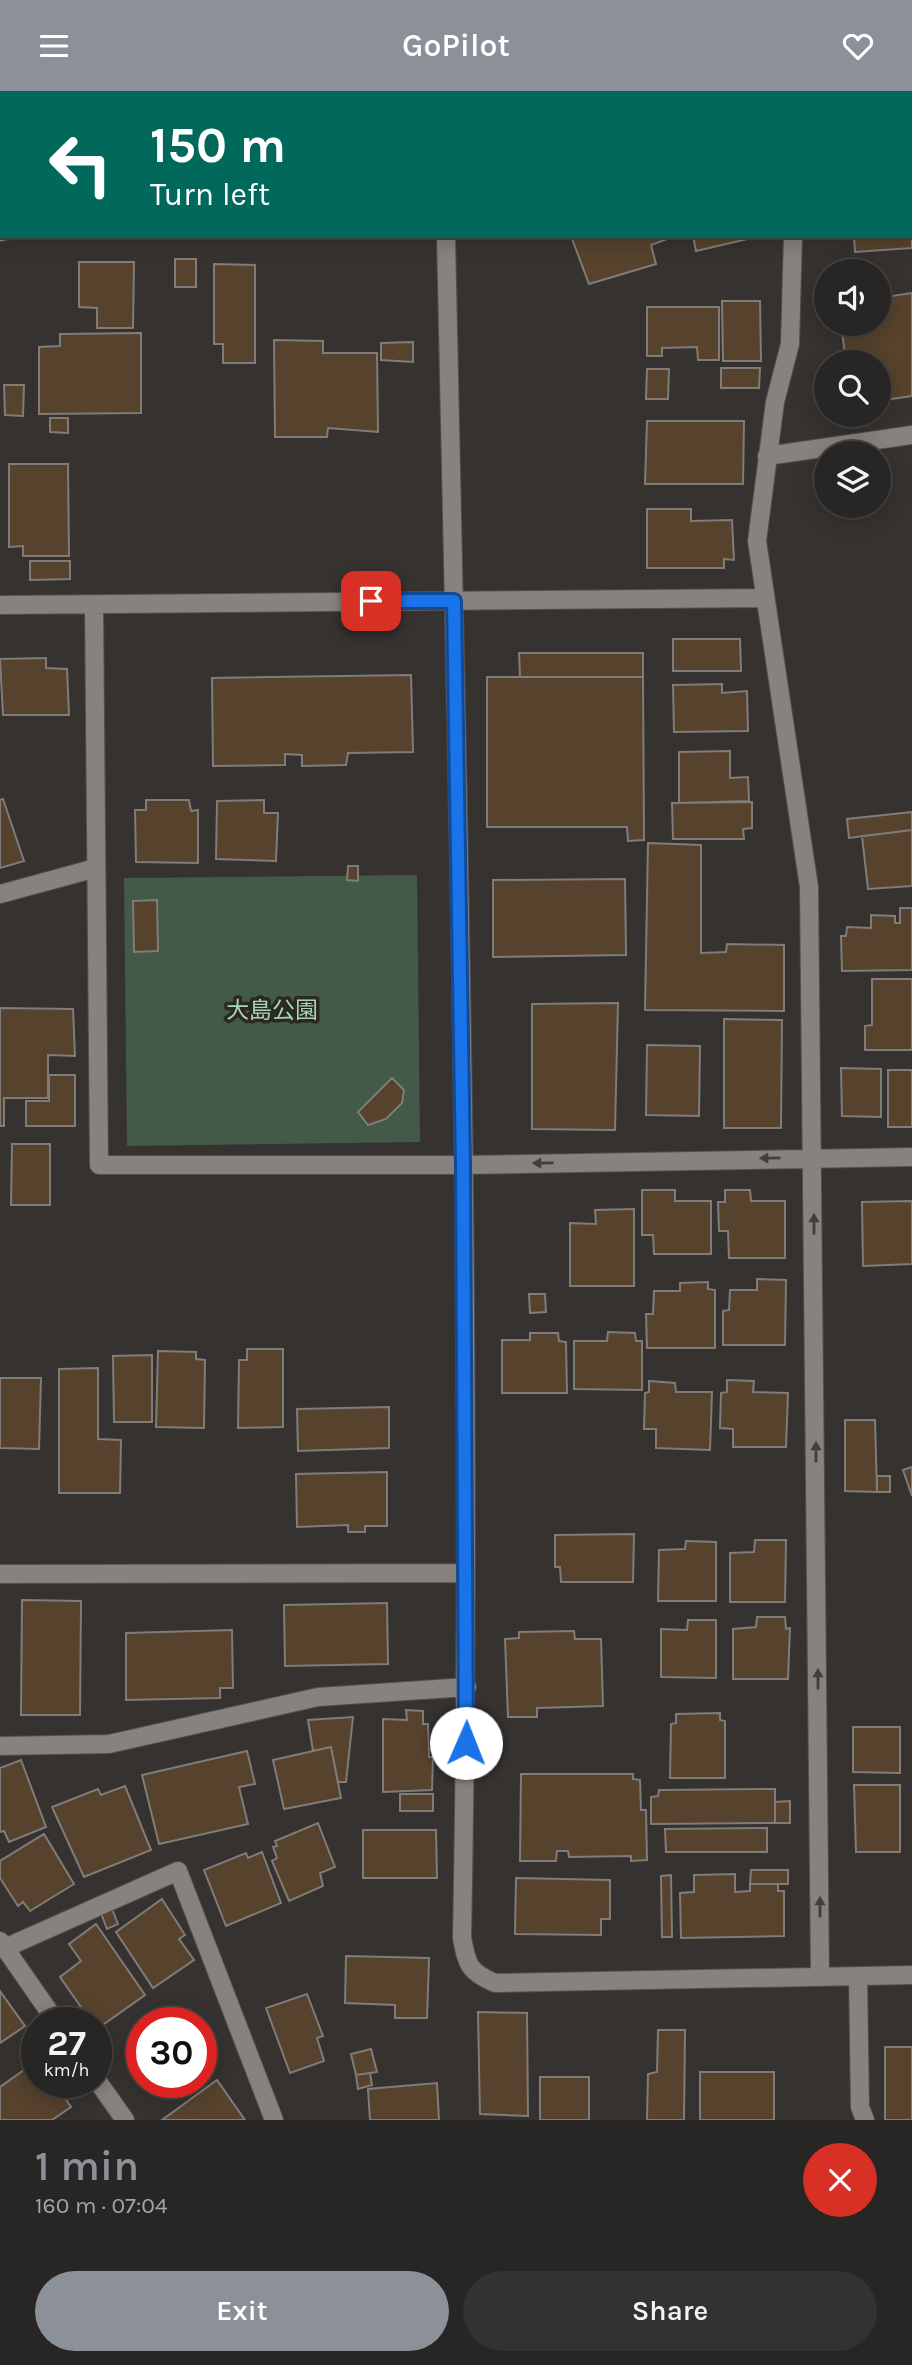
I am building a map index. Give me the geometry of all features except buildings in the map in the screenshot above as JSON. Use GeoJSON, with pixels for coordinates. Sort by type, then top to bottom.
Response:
{"type":"FeatureCollection","features":[{"type":"Feature","properties":{"kind":"street"},"geometry":{"type":"LineString","coordinates":[[446,238],[463,1165],[467,1687],[462,1938],[466,1962],[479,1976],[495,1983],[912,1975]]}},
{"type":"Feature","properties":{"kind":"street"},"geometry":{"type":"LineString","coordinates":[[793,238],[790,344],[775,402],[757,541],[809,887],[814,1157],[820,1975]]}},
{"type":"Feature","properties":{"kind":"street"},"geometry":{"type":"LineString","coordinates":[[767,456],[912,435]]}},
{"type":"Feature","properties":{"kind":"street"},"geometry":{"type":"LineString","coordinates":[[0,605],[765,598]]}},
{"type":"Feature","properties":{"kind":"street"},"geometry":{"type":"LineString","coordinates":[[94,604],[99,1165],[463,1165],[912,1157]]}},
{"type":"Feature","properties":{"kind":"street"},"geometry":{"type":"LineString","coordinates":[[0,894],[96,868]]}},
{"type":"Feature","properties":{"kind":"street"},"geometry":{"type":"LineString","coordinates":[[0,1574],[466,1573]]}},
{"type":"Feature","properties":{"kind":"street"},"geometry":{"type":"LineString","coordinates":[[0,1747],[109,1744],[318,1697],[467,1687]]}},
{"type":"Feature","properties":{"kind":"street"},"geometry":{"type":"LineString","coordinates":[[46,2007],[2,1944],[178,1871],[274,2120]]}},
{"type":"Feature","properties":{"kind":"street"},"geometry":{"type":"LineString","coordinates":[[858,1977],[860,2107],[865,2120]]}},
{"type":"Feature","properties":{"kind":"street"},"geometry":{"type":"LineString","coordinates":[[109,2098],[125,2120]]}},
{"type":"Feature","properties":{"kind":"green space","name":"大島公園"},"geometry":{"type":"Polygon","coordinates":[[[417,875],[420,1142],[127,1146],[124,878],[417,875]]]}},
{"type":"Feature","properties":{"kind":"route"},"geometry":{"type":"LineString","coordinates":[[371,601],[454,601],[463,1165],[466,1743]]}}]}
